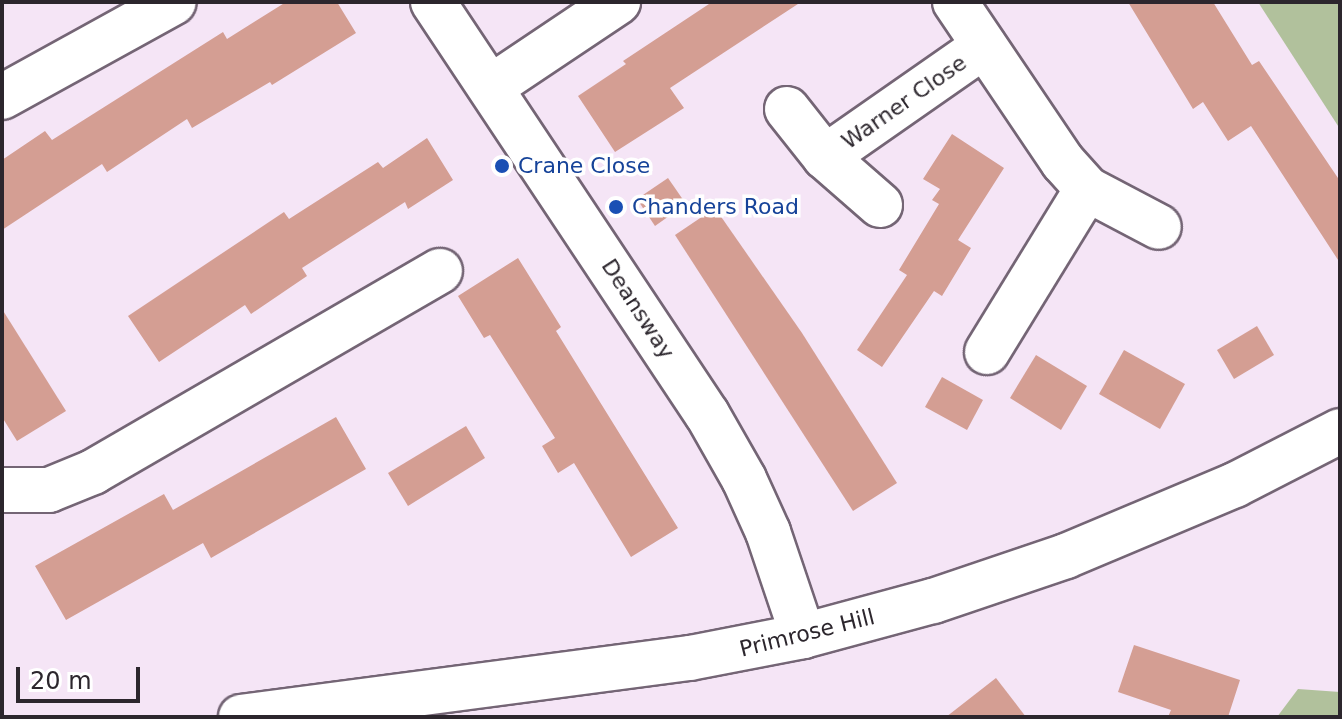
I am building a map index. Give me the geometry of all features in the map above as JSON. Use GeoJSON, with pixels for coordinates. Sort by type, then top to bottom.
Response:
{"type":"FeatureCollection","features":[{"type":"Feature","properties":{"kind":"street"},"geometry":{"type":"LineString","coordinates":[[2,97],[174,2]]}},
{"type":"Feature","properties":{"kind":"street","name":"Deansway"},"geometry":{"type":"LineString","coordinates":[[433,2],[707,414],[737,466],[768,532],[803,636]]}},
{"type":"Feature","properties":{"kind":"street"},"geometry":{"type":"LineString","coordinates":[[491,87],[618,2]]}},
{"type":"Feature","properties":{"kind":"street","name":"Warner Close"},"geometry":{"type":"LineString","coordinates":[[955,2],[1063,162],[1087,189],[1159,227]]}},
{"type":"Feature","properties":{"kind":"street","name":"Warner Close"},"geometry":{"type":"LineString","coordinates":[[825,157],[984,46]]}},
{"type":"Feature","properties":{"kind":"street","name":"Warner Close"},"geometry":{"type":"LineString","coordinates":[[787,109],[825,157],[880,205]]}},
{"type":"Feature","properties":{"kind":"street"},"geometry":{"type":"LineString","coordinates":[[987,352],[1087,189]]}},
{"type":"Feature","properties":{"kind":"street"},"geometry":{"type":"LineString","coordinates":[[2,490],[49,490],[93,472],[353,325],[440,271]]}},
{"type":"Feature","properties":{"kind":"street","name":"Primrose Hill"},"geometry":{"type":"LineString","coordinates":[[241,717],[662,662],[803,636],[933,601],[1066,556],[1235,485],[1340,431]]}},
{"type":"Feature","properties":{"kind":"green space"},"geometry":{"type":"Polygon","coordinates":[[[1258,2],[1340,2],[1340,129],[1258,2]]]}},
{"type":"Feature","properties":{"kind":"green space"},"geometry":{"type":"Polygon","coordinates":[[[1298,689],[1340,692],[1340,717],[1277,717],[1298,689]]]}},
{"type":"Feature","properties":{"kind":"building"},"geometry":{"type":"Polygon","coordinates":[[[286,2],[337,2],[356,33],[272,85],[270,82],[192,128],[187,119],[107,172],[102,164],[2,230],[2,160],[45,131],[52,140],[223,32],[227,39],[286,2]]]}},
{"type":"Feature","properties":{"kind":"building"},"geometry":{"type":"Polygon","coordinates":[[[712,2],[801,2],[670,88],[684,108],[615,152],[578,96],[626,64],[623,61],[712,2]]]}},
{"type":"Feature","properties":{"kind":"building"},"geometry":{"type":"Polygon","coordinates":[[[1128,2],[1213,2],[1252,65],[1259,61],[1340,181],[1340,263],[1251,126],[1228,141],[1203,102],[1193,109],[1128,2]]]}},
{"type":"Feature","properties":{"kind":"building"},"geometry":{"type":"Polygon","coordinates":[[[952,134],[1004,168],[958,240],[971,248],[942,296],[934,291],[882,367],[857,350],[907,275],[899,270],[939,204],[932,200],[940,189],[923,179],[952,134]]]}},
{"type":"Feature","properties":{"kind":"building"},"geometry":{"type":"Polygon","coordinates":[[[427,138],[453,180],[408,209],[405,202],[302,268],[307,276],[251,314],[245,305],[159,362],[128,316],[284,212],[289,219],[378,162],[383,168],[427,138]]]}},
{"type":"Feature","properties":{"kind":"building"},"geometry":{"type":"Polygon","coordinates":[[[668,178],[686,204],[655,226],[637,199],[668,178]]]}},
{"type":"Feature","properties":{"kind":"building"},"geometry":{"type":"Polygon","coordinates":[[[715,208],[802,333],[897,483],[853,511],[675,235],[715,208]]]}},
{"type":"Feature","properties":{"kind":"building"},"geometry":{"type":"Polygon","coordinates":[[[518,258],[561,327],[556,331],[678,528],[631,557],[574,463],[558,473],[542,446],[555,438],[490,335],[484,338],[458,296],[518,258]]]}},
{"type":"Feature","properties":{"kind":"building"},"geometry":{"type":"Polygon","coordinates":[[[2,309],[66,411],[17,441],[2,417],[2,309]]]}},
{"type":"Feature","properties":{"kind":"building"},"geometry":{"type":"Polygon","coordinates":[[[1257,326],[1274,355],[1234,379],[1217,350],[1257,326]]]}},
{"type":"Feature","properties":{"kind":"building"},"geometry":{"type":"Polygon","coordinates":[[[1124,350],[1185,384],[1160,429],[1099,394],[1124,350]]]}},
{"type":"Feature","properties":{"kind":"building"},"geometry":{"type":"Polygon","coordinates":[[[1036,355],[1087,386],[1061,430],[1010,398],[1036,355]]]}},
{"type":"Feature","properties":{"kind":"building"},"geometry":{"type":"Polygon","coordinates":[[[942,377],[983,400],[967,430],[925,407],[942,377]]]}},
{"type":"Feature","properties":{"kind":"building"},"geometry":{"type":"Polygon","coordinates":[[[336,417],[366,469],[211,558],[203,543],[66,620],[35,566],[164,494],[173,510],[336,417]]]}},
{"type":"Feature","properties":{"kind":"building"},"geometry":{"type":"Polygon","coordinates":[[[466,426],[485,458],[408,506],[388,473],[466,426]]]}},
{"type":"Feature","properties":{"kind":"building"},"geometry":{"type":"Polygon","coordinates":[[[1134,645],[1240,680],[1228,717],[1168,717],[1171,710],[1118,692],[1134,645]]]}},
{"type":"Feature","properties":{"kind":"building"},"geometry":{"type":"Polygon","coordinates":[[[996,678],[1026,717],[946,717],[996,678]]]}},
{"type":"Feature","properties":{"kind":"place","name":"Crane Close"},"geometry":{"type":"Point","coordinates":[502,166]}},
{"type":"Feature","properties":{"kind":"place","name":"Chanders Road"},"geometry":{"type":"Point","coordinates":[616,207]}}]}
